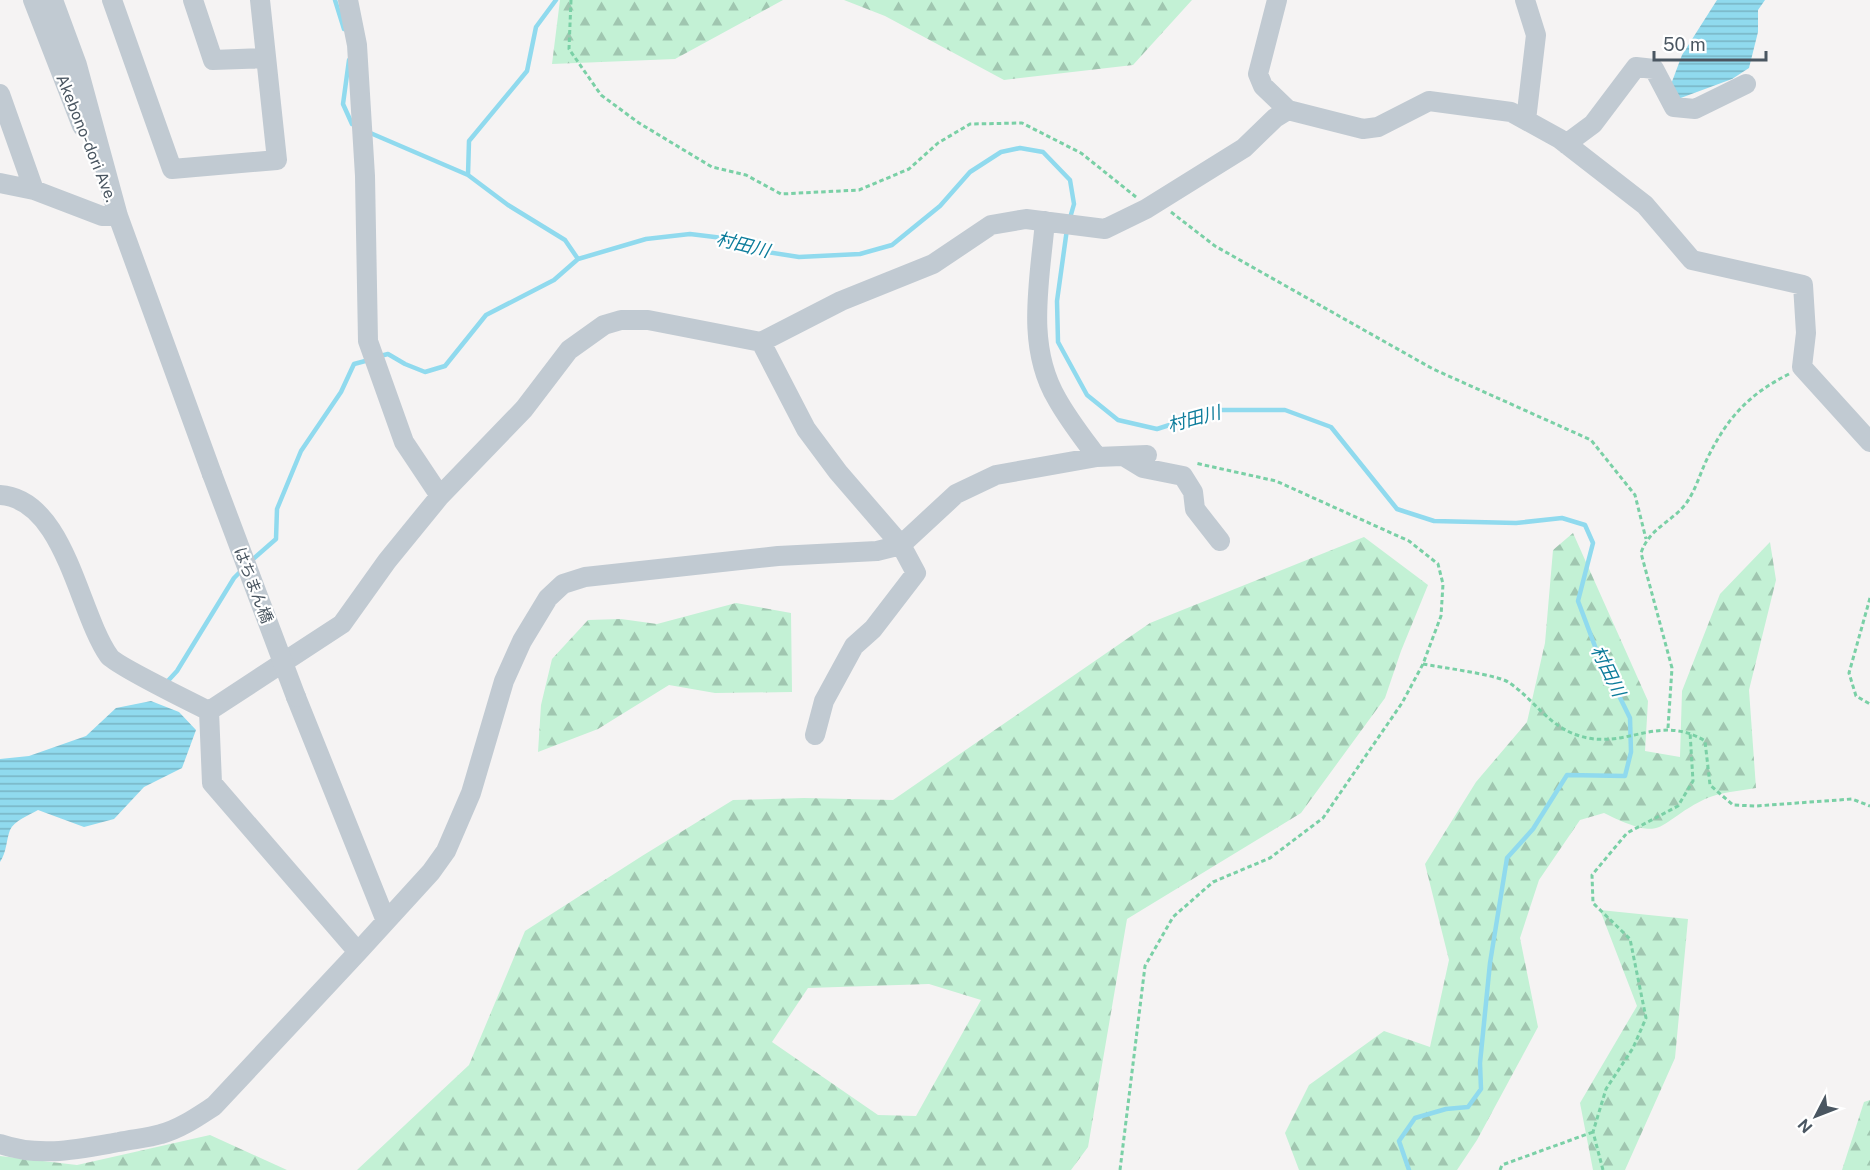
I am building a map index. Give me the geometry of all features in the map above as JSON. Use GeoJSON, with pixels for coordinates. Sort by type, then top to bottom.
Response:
{"type":"FeatureCollection","features":[{"type":"Feature","properties":{"kind":"street","name":"Akebono-dori Ave."},"geometry":{"type":"LineString","coordinates":[[33,0],[117,212]]}},
{"type":"Feature","properties":{"kind":"street","name":"Akebono-dori Ave."},"geometry":{"type":"LineString","coordinates":[[53,0],[77,65],[117,212]]}},
{"type":"Feature","properties":{"kind":"street"},"geometry":{"type":"LineString","coordinates":[[112,0],[172,169],[277,160],[260,0]]}},
{"type":"Feature","properties":{"kind":"street"},"geometry":{"type":"LineString","coordinates":[[193,0],[213,60],[266,58]]}},
{"type":"Feature","properties":{"kind":"street"},"geometry":{"type":"LineString","coordinates":[[348,0],[357,45],[365,176],[368,341],[404,442],[440,496]]}},
{"type":"Feature","properties":{"kind":"street"},"geometry":{"type":"LineString","coordinates":[[1277,0],[1258,75],[1263,86],[1288,110],[1363,129],[1378,127],[1429,101],[1511,112],[1566,144],[1645,205],[1692,260],[1803,285],[1806,333],[1802,367],[1870,442]]}},
{"type":"Feature","properties":{"kind":"street"},"geometry":{"type":"LineString","coordinates":[[1525,0],[1536,35],[1527,120]]}},
{"type":"Feature","properties":{"kind":"street"},"geometry":{"type":"LineString","coordinates":[[1566,144],[1593,124],[1636,67],[1654,69],[1674,108],[1695,109],[1746,84]]}},
{"type":"Feature","properties":{"kind":"street"},"geometry":{"type":"LineString","coordinates":[[0,94],[34,190]]}},
{"type":"Feature","properties":{"kind":"street"},"geometry":{"type":"LineString","coordinates":[[209,711],[342,624],[387,561],[440,496],[524,409],[569,350],[604,325],[621,320],[648,320],[761,342],[841,301],[933,264],[991,225],[1026,219],[1105,229],[1154,204],[1244,148],[1275,118],[1288,110]]}},
{"type":"Feature","properties":{"kind":"street"},"geometry":{"type":"LineString","coordinates":[[0,183],[34,190],[102,216],[117,212]]}},
{"type":"Feature","properties":{"kind":"street","name":"はちまん橋"},"geometry":{"type":"LineString","coordinates":[[117,212],[296,697],[386,921]]}},
{"type":"Feature","properties":{"kind":"street"},"geometry":{"type":"LineString","coordinates":[[1045,221],[1036,324],[1040,357],[1056,398],[1097,457]]}},
{"type":"Feature","properties":{"kind":"street"},"geometry":{"type":"LineString","coordinates":[[761,342],[806,429],[837,472],[901,545],[916,573],[873,629],[854,646],[824,701],[815,735]]}},
{"type":"Feature","properties":{"kind":"street"},"geometry":{"type":"LineString","coordinates":[[0,1144],[16,1150],[47,1153],[161,1134],[190,1122],[214,1106],[358,952],[446,850],[471,794],[504,681],[536,615],[548,598],[563,584],[585,577],[778,556],[877,551],[901,545],[956,494],[996,475],[1097,457],[1147,455]]}},
{"type":"Feature","properties":{"kind":"street"},"geometry":{"type":"LineString","coordinates":[[1123,456],[1143,468],[1183,476],[1193,492],[1195,509],[1220,541]]}},
{"type":"Feature","properties":{"kind":"street"},"geometry":{"type":"LineString","coordinates":[[0,495],[10,496],[41,516],[62,546],[87,612],[110,658],[209,711]]}},
{"type":"Feature","properties":{"kind":"street"},"geometry":{"type":"LineString","coordinates":[[209,711],[212,783],[358,952]]}},
{"type":"Feature","properties":{"kind":"path"},"geometry":{"type":"LineString","coordinates":[[571,0],[569,49],[601,95],[639,123],[712,167],[746,175],[781,194],[859,190],[909,169],[938,143],[970,124],[1022,123],[1081,153],[1215,246],[1432,369],[1591,440],[1635,495],[1646,539]]}},
{"type":"Feature","properties":{"kind":"path"},"geometry":{"type":"LineString","coordinates":[[1668,728],[1672,668],[1641,553],[1646,539],[1688,501],[1709,455],[1740,406],[1762,388],[1802,367]]}},
{"type":"Feature","properties":{"kind":"path"},"geometry":{"type":"LineString","coordinates":[[1120,1170],[1144,966],[1173,917],[1213,882],[1270,858],[1323,818],[1402,703],[1423,664],[1441,616],[1443,584],[1438,564],[1409,541],[1276,481],[1189,462]]}},
{"type":"Feature","properties":{"kind":"path"},"geometry":{"type":"LineString","coordinates":[[1870,598],[1849,673],[1856,696],[1870,704]]}},
{"type":"Feature","properties":{"kind":"path"},"geometry":{"type":"LineString","coordinates":[[1423,664],[1507,681],[1547,719],[1576,735],[1606,741],[1668,728],[1690,732],[1705,741],[1710,785],[1733,805],[1756,807],[1852,799],[1870,806]]}},
{"type":"Feature","properties":{"kind":"path"},"geometry":{"type":"LineString","coordinates":[[1603,1170],[1593,1132],[1606,1089],[1633,1047],[1646,1018],[1630,939],[1593,903],[1592,875],[1627,833],[1678,806],[1693,781],[1690,732]]}},
{"type":"Feature","properties":{"kind":"path"},"geometry":{"type":"LineString","coordinates":[[1500,1170],[1502,1165],[1593,1132]]}},
{"type":"Feature","properties":{"kind":"green space"},"geometry":{"type":"Polygon","coordinates":[[[560,0],[783,0],[675,59],[552,64],[560,0]]]}},
{"type":"Feature","properties":{"kind":"green space"},"geometry":{"type":"Polygon","coordinates":[[[844,0],[1192,0],[1133,65],[1004,80],[885,16],[844,0]]]}},
{"type":"Feature","properties":{"kind":"green space"},"geometry":{"type":"Polygon","coordinates":[[[1573,533],[1648,701],[1645,751],[1680,757],[1682,691],[1720,594],[1770,542],[1776,580],[1749,690],[1756,788],[1724,793],[1705,799],[1667,823],[1650,829],[1624,822],[1604,813],[1580,820],[1539,880],[1520,938],[1538,1027],[1477,1140],[1457,1170],[1299,1170],[1285,1133],[1309,1085],[1384,1031],[1430,1047],[1449,960],[1425,864],[1476,782],[1527,722],[1545,643],[1553,550],[1573,533]]]}},
{"type":"Feature","properties":{"kind":"green space"},"geometry":{"type":"Polygon","coordinates":[[[1364,537],[1428,585],[1385,698],[1301,813],[1127,919],[1088,1147],[1071,1170],[357,1170],[469,1065],[525,931],[733,800],[804,798],[893,800],[1150,623],[1364,537]],[[929,984],[808,988],[772,1042],[878,1115],[916,1116],[981,1000],[929,984]]]}},
{"type":"Feature","properties":{"kind":"green space"},"geometry":{"type":"Polygon","coordinates":[[[736,603],[791,613],[792,692],[715,693],[669,685],[598,729],[538,752],[541,705],[552,659],[588,620],[621,619],[657,624],[736,603]]]}},
{"type":"Feature","properties":{"kind":"green space"},"geometry":{"type":"Polygon","coordinates":[[[1600,910],[1688,919],[1675,1058],[1625,1170],[1593,1170],[1580,1103],[1637,1006],[1600,910]]]}},
{"type":"Feature","properties":{"kind":"green space"},"geometry":{"type":"Polygon","coordinates":[[[1870,1100],[1870,1170],[1842,1170],[1864,1102],[1870,1100]]]}},
{"type":"Feature","properties":{"kind":"green space"},"geometry":{"type":"Polygon","coordinates":[[[210,1135],[287,1170],[0,1170],[0,1156],[77,1165],[210,1135]]]}},
{"type":"Feature","properties":{"kind":"water"},"geometry":{"type":"Polygon","coordinates":[[[1717,0],[1765,0],[1758,10],[1758,32],[1749,68],[1732,79],[1678,99],[1670,87],[1682,55],[1717,0]]]}},
{"type":"Feature","properties":{"kind":"water"},"geometry":{"type":"Polygon","coordinates":[[[151,701],[179,712],[196,730],[182,768],[144,787],[114,819],[84,827],[38,810],[22,818],[10,830],[0,862],[0,759],[29,756],[86,736],[116,708],[151,701]]]}},
{"type":"Feature","properties":{"kind":"waterway"},"geometry":{"type":"LineString","coordinates":[[335,0],[344,29]]}},
{"type":"Feature","properties":{"kind":"waterway","name":"村田川"},"geometry":{"type":"LineString","coordinates":[[468,175],[469,141],[527,71],[536,27],[556,0]]}},
{"type":"Feature","properties":{"kind":"waterway"},"geometry":{"type":"LineString","coordinates":[[349,60],[343,104],[352,124],[358,127]]}},
{"type":"Feature","properties":{"kind":"waterway","name":"村田川"},"geometry":{"type":"LineString","coordinates":[[368,132],[468,175],[508,205],[565,240],[578,259]]}},
{"type":"Feature","properties":{"kind":"waterway","name":"村田川"},"geometry":{"type":"LineString","coordinates":[[380,356],[388,354],[425,372],[445,366],[486,315],[554,280],[578,259],[646,239],[690,234],[731,239],[761,251],[799,257],[860,254],[892,245],[940,206],[970,172],[1001,152],[1020,148],[1043,152],[1070,180],[1074,204],[1070,218]]}},
{"type":"Feature","properties":{"kind":"waterway","name":"村田川"},"geometry":{"type":"LineString","coordinates":[[1067,229],[1057,301],[1058,342],[1087,395],[1118,420],[1157,429],[1216,410],[1285,410],[1331,427],[1397,509],[1434,521],[1516,523],[1562,518],[1585,525],[1593,543],[1578,601],[1596,649],[1630,718],[1631,752],[1625,776],[1567,775],[1533,829],[1507,858],[1490,963],[1480,1063],[1481,1089],[1468,1107],[1446,1109],[1415,1118],[1399,1141],[1409,1170]]}},
{"type":"Feature","properties":{"kind":"waterway"},"geometry":{"type":"LineString","coordinates":[[251,561],[276,539],[277,509],[301,451],[341,392],[354,364],[369,360]]}},
{"type":"Feature","properties":{"kind":"waterway"},"geometry":{"type":"LineString","coordinates":[[166,683],[177,671],[234,578],[243,569]]}}]}
